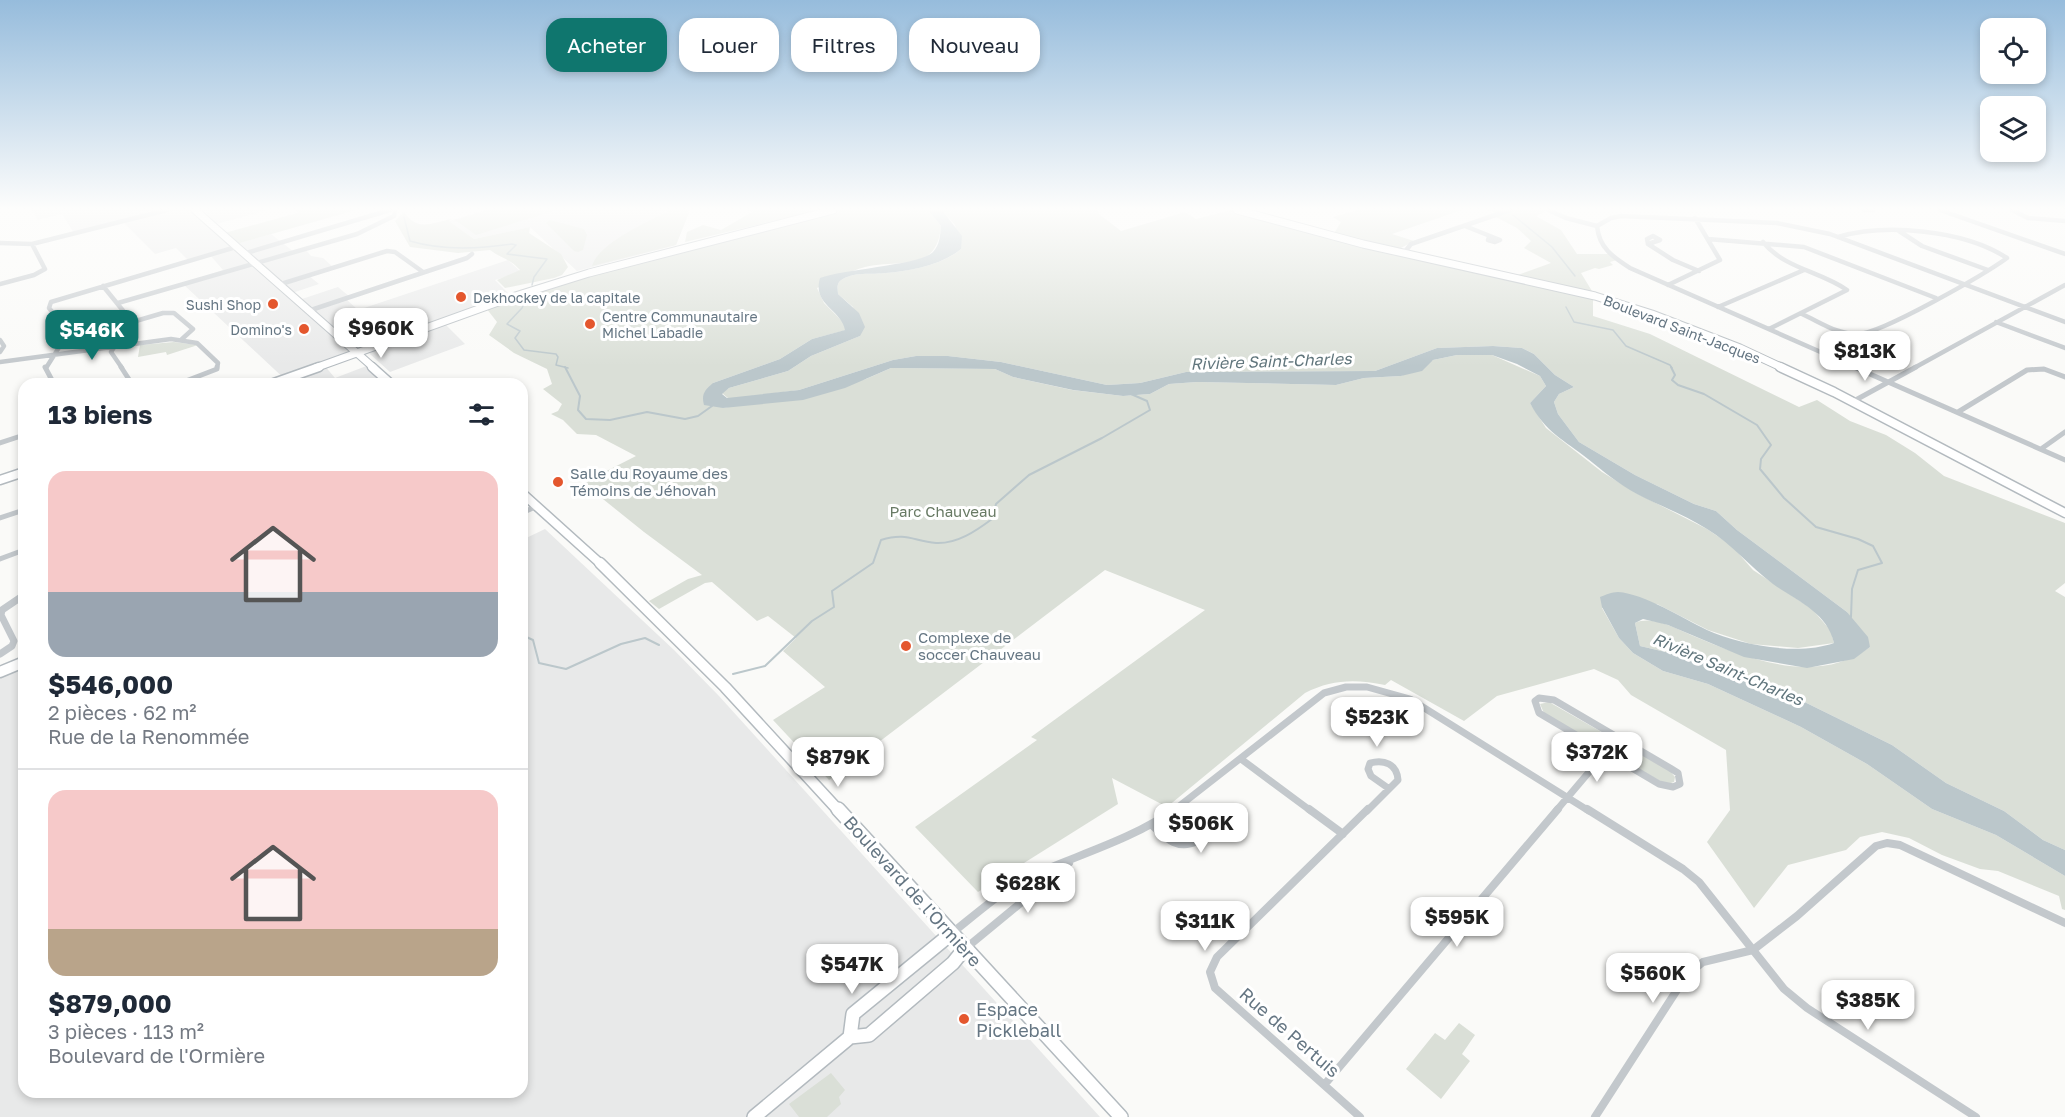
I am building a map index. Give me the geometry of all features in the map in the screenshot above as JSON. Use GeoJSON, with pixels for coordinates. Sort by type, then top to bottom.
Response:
{"type":"FeatureCollection","features":[{"type":"Feature","properties":{"kind":"main road"},"geometry":{"type":"LineString","coordinates":[[288,378],[486,305],[636,262]]}},
{"type":"Feature","properties":{"kind":"main road","name":"Boulevard Saint-Jacques"},"geometry":{"type":"LineString","coordinates":[[1449,262],[1554,285],[1652,314],[1740,348],[1852,402],[2065,513]]}},
{"type":"Feature","properties":{"kind":"main road"},"geometry":{"type":"LineString","coordinates":[[254,263],[281,284],[383,378]]}},
{"type":"Feature","properties":{"kind":"main road"},"geometry":{"type":"LineString","coordinates":[[0,480],[18,474]]}},
{"type":"Feature","properties":{"kind":"main road","name":"Boulevard de l'Ormière"},"geometry":{"type":"LineString","coordinates":[[528,498],[601,564],[725,687],[1121,1117]]}},
{"type":"Feature","properties":{"kind":"main road"},"geometry":{"type":"LineString","coordinates":[[0,672],[18,664]]}},
{"type":"Feature","properties":{"kind":"main road"},"geometry":{"type":"LineString","coordinates":[[850,1037],[853,1014],[952,933]]}},
{"type":"Feature","properties":{"kind":"main road"},"geometry":{"type":"LineString","coordinates":[[754,1117],[850,1037],[868,1035],[953,963],[965,948]]}},
{"type":"Feature","properties":{"kind":"street"},"geometry":{"type":"LineString","coordinates":[[0,284],[34,275],[45,269],[41,262]]}},
{"type":"Feature","properties":{"kind":"street"},"geometry":{"type":"LineString","coordinates":[[51,378],[45,368],[63,341],[66,329],[48,304],[55,299],[184,262]]}},
{"type":"Feature","properties":{"kind":"street"},"geometry":{"type":"LineString","coordinates":[[118,303],[257,262]]}},
{"type":"Feature","properties":{"kind":"street"},"geometry":{"type":"LineString","coordinates":[[281,284],[351,262]]}},
{"type":"Feature","properties":{"kind":"street"},"geometry":{"type":"LineString","coordinates":[[409,262],[423,272]]}},
{"type":"Feature","properties":{"kind":"street"},"geometry":{"type":"LineString","coordinates":[[310,310],[454,262]]}},
{"type":"Feature","properties":{"kind":"street"},"geometry":{"type":"LineString","coordinates":[[1621,262],[1668,285],[2065,460]]}},
{"type":"Feature","properties":{"kind":"street"},"geometry":{"type":"LineString","coordinates":[[1678,262],[1699,271]]}},
{"type":"Feature","properties":{"kind":"street"},"geometry":{"type":"LineString","coordinates":[[1668,285],[1716,262]]}},
{"type":"Feature","properties":{"kind":"street"},"geometry":{"type":"LineString","coordinates":[[1769,330],[1847,290],[1835,282],[1786,262]]}},
{"type":"Feature","properties":{"kind":"street"},"geometry":{"type":"LineString","coordinates":[[1843,262],[1936,298]]}},
{"type":"Feature","properties":{"kind":"street"},"geometry":{"type":"LineString","coordinates":[[1904,262],[2065,322]]}},
{"type":"Feature","properties":{"kind":"street"},"geometry":{"type":"LineString","coordinates":[[1966,262],[1988,270]]}},
{"type":"Feature","properties":{"kind":"street"},"geometry":{"type":"LineString","coordinates":[[1802,314],[1838,329],[1863,334],[1964,285],[2004,262]]}},
{"type":"Feature","properties":{"kind":"street"},"geometry":{"type":"LineString","coordinates":[[1718,307],[1804,270]]}},
{"type":"Feature","properties":{"kind":"street"},"geometry":{"type":"LineString","coordinates":[[1852,402],[2065,285]]}},
{"type":"Feature","properties":{"kind":"street"},"geometry":{"type":"LineString","coordinates":[[103,286],[128,314],[129,323]]}},
{"type":"Feature","properties":{"kind":"street"},"geometry":{"type":"LineString","coordinates":[[128,378],[111,352],[129,323],[163,313],[174,313],[193,329],[182,339]]}},
{"type":"Feature","properties":{"kind":"street"},"geometry":{"type":"LineString","coordinates":[[1996,321],[2065,348]]}},
{"type":"Feature","properties":{"kind":"street"},"geometry":{"type":"LineString","coordinates":[[0,362],[159,340],[182,339],[203,346],[219,366],[211,373],[196,378]]}},
{"type":"Feature","properties":{"kind":"street"},"geometry":{"type":"LineString","coordinates":[[0,340],[4,346],[0,352]]}},
{"type":"Feature","properties":{"kind":"street"},"geometry":{"type":"LineString","coordinates":[[1958,412],[2032,368],[2044,369],[2065,377]]}},
{"type":"Feature","properties":{"kind":"street"},"geometry":{"type":"LineString","coordinates":[[2041,449],[2065,432]]}},
{"type":"Feature","properties":{"kind":"street"},"geometry":{"type":"LineString","coordinates":[[0,443],[18,437]]}},
{"type":"Feature","properties":{"kind":"street"},"geometry":{"type":"LineString","coordinates":[[528,510],[537,506]]}},
{"type":"Feature","properties":{"kind":"street"},"geometry":{"type":"LineString","coordinates":[[0,518],[18,512]]}},
{"type":"Feature","properties":{"kind":"street"},"geometry":{"type":"LineString","coordinates":[[0,559],[18,552]]}},
{"type":"Feature","properties":{"kind":"street"},"geometry":{"type":"LineString","coordinates":[[0,654],[12,646],[14,638],[1,615],[2,610],[18,599]]}},
{"type":"Feature","properties":{"kind":"street"},"geometry":{"type":"LineString","coordinates":[[952,933],[1011,888],[1041,871],[1072,860],[1151,824],[1173,811],[1324,693],[1352,685],[1383,688],[1410,699],[1683,869],[1699,882],[1784,989],[1807,1008],[1976,1117]]}},
{"type":"Feature","properties":{"kind":"street"},"geometry":{"type":"LineString","coordinates":[[1545,698],[1554,700],[1678,773],[1680,784],[1677,787],[1668,787],[1659,784],[1605,752],[1539,713],[1535,701],[1545,698]]}},
{"type":"Feature","properties":{"kind":"street"},"geometry":{"type":"LineString","coordinates":[[1325,1084],[1605,752]]}},
{"type":"Feature","properties":{"kind":"street"},"geometry":{"type":"LineString","coordinates":[[1241,759],[1343,834]]}},
{"type":"Feature","properties":{"kind":"street","name":"Rue de Pertuis"},"geometry":{"type":"LineString","coordinates":[[1360,1117],[1215,988],[1210,981],[1209,973],[1211,964],[1217,957],[1388,788]]}},
{"type":"Feature","properties":{"kind":"street"},"geometry":{"type":"LineString","coordinates":[[1151,824],[1171,843],[1182,846],[1191,845],[1197,841],[1195,828],[1173,811]]}},
{"type":"Feature","properties":{"kind":"street"},"geometry":{"type":"LineString","coordinates":[[1595,1117],[1686,976],[1703,962],[1753,950],[1797,916],[1876,846],[1887,843],[1900,844],[2065,922]]}},
{"type":"Feature","properties":{"kind":"street"},"geometry":{"type":"LineString","coordinates":[[965,948],[1072,860]]}},
{"type":"Feature","properties":{"kind":"shaded area"},"geometry":{"type":"Polygon","coordinates":[[[216,262],[328,262],[333,267],[308,275],[319,284],[292,293],[299,300],[338,287],[350,297],[346,299],[358,310],[502,262],[510,262],[521,272],[495,280],[512,297],[324,365],[335,378],[284,378],[183,284],[223,270],[216,262]]]}},
{"type":"Feature","properties":{"kind":"shaded area"},"geometry":{"type":"Polygon","coordinates":[[[568,262],[611,262],[577,271],[568,262]]]}},
{"type":"Feature","properties":{"kind":"shaded area","name":"Rivière Saint-Charles"},"geometry":{"type":"Polygon","coordinates":[[[936,262],[915,269],[857,275],[840,281],[838,294],[859,313],[865,327],[860,336],[811,356],[788,371],[729,388],[722,394],[727,398],[799,390],[893,360],[916,356],[948,356],[1001,362],[1107,385],[1140,383],[1186,372],[1375,371],[1437,348],[1493,346],[1522,348],[1534,354],[1555,375],[1574,387],[1559,394],[1554,402],[1558,414],[1579,442],[1635,475],[1694,504],[1716,511],[1737,530],[1847,612],[1868,637],[1870,647],[1854,659],[1807,668],[1744,657],[1668,625],[1643,619],[1635,623],[1640,646],[1704,661],[1732,675],[1766,683],[1892,745],[1946,783],[2004,811],[2043,840],[2065,850],[2065,876],[1996,835],[1932,809],[1867,764],[1801,727],[1708,684],[1663,671],[1633,653],[1619,638],[1602,607],[1600,597],[1618,592],[1640,597],[1707,630],[1753,644],[1804,649],[1834,643],[1825,623],[1818,615],[1773,584],[1716,535],[1690,519],[1630,490],[1556,435],[1542,421],[1530,403],[1546,386],[1540,376],[1492,355],[1457,355],[1433,360],[1422,371],[1401,376],[1364,378],[1336,385],[1197,382],[1169,384],[1150,394],[1123,396],[1073,390],[1013,377],[995,369],[891,368],[845,388],[803,400],[723,408],[704,405],[704,392],[713,383],[780,359],[812,339],[845,330],[838,317],[820,295],[820,278],[898,264],[936,262]]]}},
{"type":"Feature","properties":{"kind":"shaded area"},"geometry":{"type":"Polygon","coordinates":[[[444,323],[465,344],[390,372],[370,354],[371,351],[444,323]]]}},
{"type":"Feature","properties":{"kind":"shaded area"},"geometry":{"type":"Polygon","coordinates":[[[369,365],[384,378],[335,378],[369,365]]]}},
{"type":"Feature","properties":{"kind":"shaded area"},"geometry":{"type":"Polygon","coordinates":[[[545,529],[674,650],[719,696],[1100,1117],[0,1117],[0,677],[18,670],[18,1098],[528,1098],[528,537],[545,529]]]}},
{"type":"Feature","properties":{"kind":"green space"},"geometry":{"type":"Polygon","coordinates":[[[565,262],[568,267],[562,275],[554,278],[505,288],[497,280],[520,270],[512,263],[565,262]]]}},
{"type":"Feature","properties":{"kind":"green space"},"geometry":{"type":"Polygon","coordinates":[[[594,262],[607,262],[592,266],[594,262]]]}},
{"type":"Feature","properties":{"kind":"green space","name":"Parc Chauveau"},"geometry":{"type":"Polygon","coordinates":[[[638,262],[908,262],[865,267],[817,288],[824,303],[843,322],[846,330],[812,339],[780,359],[713,383],[723,408],[866,379],[891,368],[995,369],[1013,377],[1072,390],[1123,396],[1150,394],[1169,384],[1197,382],[1336,385],[1364,378],[1401,376],[1433,360],[1457,355],[1492,355],[1540,376],[1546,386],[1530,403],[1546,428],[1602,472],[1636,493],[1707,529],[1732,546],[1753,570],[1812,609],[1831,631],[1834,643],[1798,648],[1751,644],[1708,630],[1657,604],[1602,608],[1619,638],[1633,653],[1663,671],[1708,684],[1801,727],[1867,764],[1932,809],[1996,835],[2065,876],[2065,910],[2062,909],[2059,896],[1998,871],[1980,869],[1942,855],[1909,838],[1882,832],[1860,837],[1846,850],[1788,865],[1754,908],[1707,842],[1730,810],[1726,750],[1631,695],[1618,680],[1594,669],[1497,696],[1464,721],[1391,680],[1385,685],[1344,682],[1315,688],[1305,693],[1167,807],[1112,778],[1118,804],[978,892],[915,827],[1037,740],[1031,737],[1205,610],[1105,570],[829,780],[773,720],[825,687],[783,651],[796,638],[768,616],[757,621],[712,582],[705,583],[659,609],[649,601],[688,579],[702,575],[583,483],[636,456],[596,435],[577,434],[563,420],[551,414],[558,411],[562,404],[543,389],[552,384],[547,369],[514,353],[489,335],[497,322],[486,308],[638,262]]]}},
{"type":"Feature","properties":{"kind":"green space"},"geometry":{"type":"Polygon","coordinates":[[[936,262],[1436,262],[1593,299],[1593,316],[1650,334],[1799,407],[1817,400],[1850,421],[1886,435],[1915,453],[1944,476],[2065,523],[2065,583],[2055,591],[2065,597],[2065,850],[2043,840],[2004,811],[1946,783],[1892,745],[1766,683],[1732,675],[1704,661],[1640,646],[1635,623],[1656,621],[1712,644],[1781,665],[1804,667],[1827,665],[1849,659],[1870,647],[1847,612],[1737,530],[1716,511],[1694,504],[1635,475],[1579,442],[1558,414],[1554,402],[1559,394],[1574,387],[1555,375],[1534,354],[1522,348],[1493,346],[1437,348],[1375,371],[1186,372],[1140,383],[1107,385],[1001,362],[948,356],[916,356],[893,360],[799,390],[729,399],[722,393],[729,388],[788,371],[811,356],[860,336],[853,307],[838,294],[840,281],[857,275],[881,274],[936,262]]]}},
{"type":"Feature","properties":{"kind":"green space"},"geometry":{"type":"Polygon","coordinates":[[[1610,262],[1613,265],[1581,273],[1595,296],[1515,276],[1551,263],[1610,262]]]}},
{"type":"Feature","properties":{"kind":"green space"},"geometry":{"type":"Polygon","coordinates":[[[174,342],[198,345],[167,355],[166,352],[138,357],[140,345],[174,342]]]}},
{"type":"Feature","properties":{"kind":"green space"},"geometry":{"type":"Polygon","coordinates":[[[1549,702],[1670,771],[1675,777],[1674,782],[1668,784],[1660,781],[1544,713],[1540,704],[1549,702]]]}},
{"type":"Feature","properties":{"kind":"green space"},"geometry":{"type":"Polygon","coordinates":[[[1169,819],[1174,819],[1188,829],[1190,834],[1188,840],[1176,841],[1161,828],[1162,824],[1169,819]]]}},
{"type":"Feature","properties":{"kind":"green space"},"geometry":{"type":"Polygon","coordinates":[[[1459,1023],[1475,1035],[1462,1054],[1470,1061],[1441,1099],[1406,1069],[1435,1033],[1445,1040],[1459,1023]]]}},
{"type":"Feature","properties":{"kind":"green space"},"geometry":{"type":"Polygon","coordinates":[[[831,1073],[845,1090],[839,1097],[841,1104],[827,1117],[799,1117],[789,1104],[831,1073]]]}},
{"type":"Feature","properties":{"kind":"waterway"},"geometry":{"type":"LineString","coordinates":[[532,285],[534,277],[545,262]]}},
{"type":"Feature","properties":{"kind":"waterway"},"geometry":{"type":"LineString","coordinates":[[1564,262],[1575,276]]}},
{"type":"Feature","properties":{"kind":"waterway"},"geometry":{"type":"LineString","coordinates":[[529,293],[522,308],[507,324],[520,331],[515,338],[524,350],[556,354],[558,357],[556,365],[565,367]]}},
{"type":"Feature","properties":{"kind":"waterway"},"geometry":{"type":"LineString","coordinates":[[1566,307],[1574,322],[1613,330],[1626,346],[1670,365],[1672,368]]}},
{"type":"Feature","properties":{"kind":"waterway"},"geometry":{"type":"LineString","coordinates":[[565,367],[580,396],[578,410],[586,419],[610,420],[647,412],[685,419],[698,416],[712,406]]}},
{"type":"Feature","properties":{"kind":"waterway"},"geometry":{"type":"LineString","coordinates":[[1671,367],[1675,375],[1672,380],[1678,385],[1704,394],[1757,425],[1771,445],[1761,459],[1760,469],[1784,498],[1816,527],[1858,539],[1873,546],[1882,563],[1858,570],[1852,589],[1851,617]]}},
{"type":"Feature","properties":{"kind":"waterway"},"geometry":{"type":"LineString","coordinates":[[733,674],[765,666],[812,621],[834,607],[832,591],[873,563],[881,540],[904,537],[944,543],[966,536],[992,519],[996,504],[1029,475],[1102,438],[1150,410],[1147,401],[1131,394]]}},
{"type":"Feature","properties":{"kind":"waterway"},"geometry":{"type":"LineString","coordinates":[[528,638],[533,640],[539,663],[566,669],[621,644],[645,638],[659,645]]}},
{"type":"Feature","properties":{"kind":"place","name":"Dekhockey de la capitale"},"geometry":{"type":"Point","coordinates":[461,297]}},
{"type":"Feature","properties":{"kind":"place","name":"Sushi Shop"},"geometry":{"type":"Point","coordinates":[273,304]}},
{"type":"Feature","properties":{"kind":"place","name":"Centre Communautaire Michel Labadie"},"geometry":{"type":"Point","coordinates":[590,324]}},
{"type":"Feature","properties":{"kind":"place","name":"Domino's"},"geometry":{"type":"Point","coordinates":[304,329]}},
{"type":"Feature","properties":{"kind":"place","name":"Salle du Royaume des Témoins de Jéhovah"},"geometry":{"type":"Point","coordinates":[558,482]}},
{"type":"Feature","properties":{"kind":"place","name":"Complexe de soccer Chauveau"},"geometry":{"type":"Point","coordinates":[906,646]}},
{"type":"Feature","properties":{"kind":"place","name":"Espace Pickleball"},"geometry":{"type":"Point","coordinates":[964,1019]}}]}
